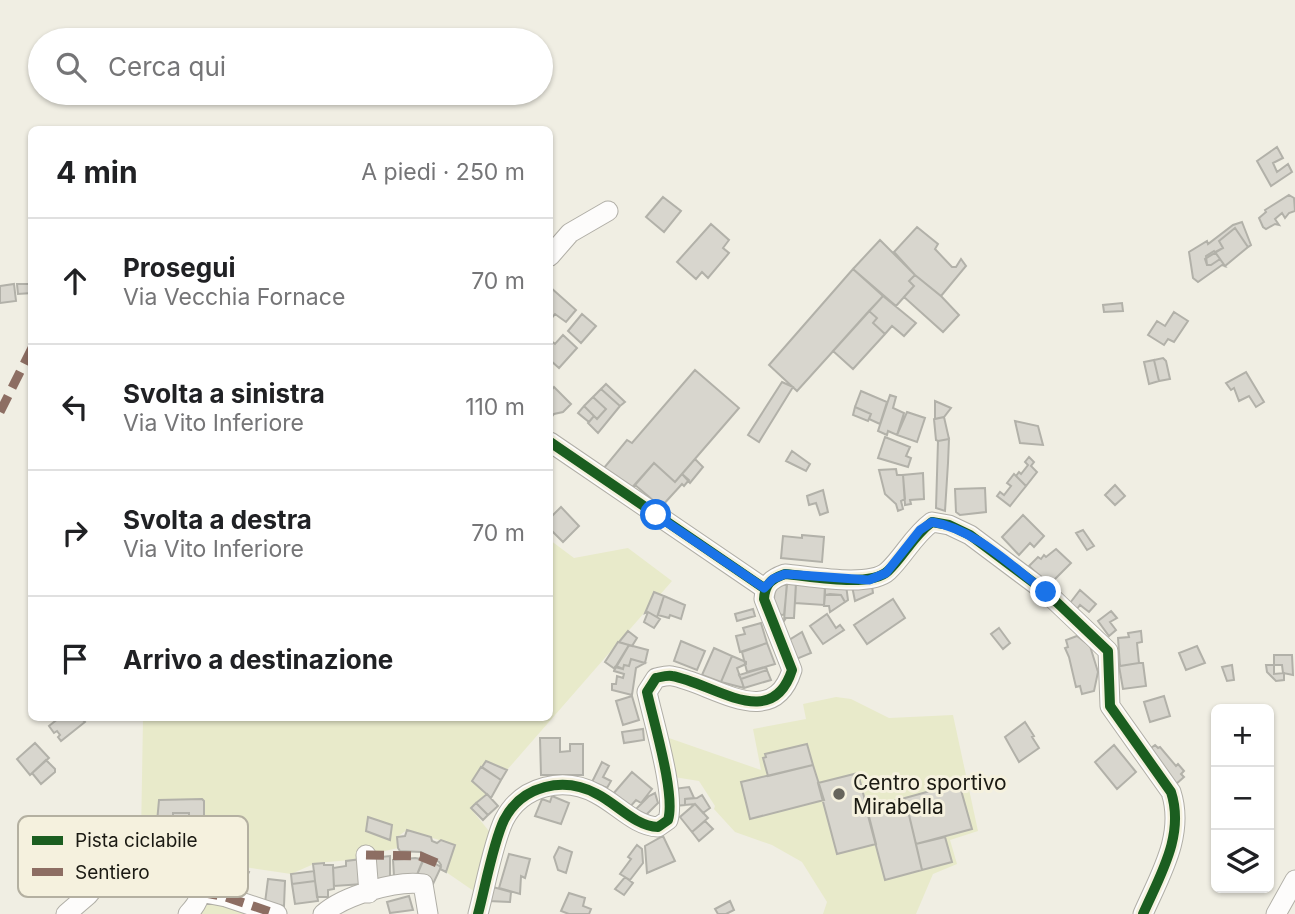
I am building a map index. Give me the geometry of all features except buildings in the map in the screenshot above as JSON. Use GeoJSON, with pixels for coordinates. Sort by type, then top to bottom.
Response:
{"type":"FeatureCollection","features":[{"type":"Feature","properties":{"kind":"street"},"geometry":{"type":"LineString","coordinates":[[553,253],[570,233],[608,211]]}},
{"type":"Feature","properties":{"kind":"street"},"geometry":{"type":"LineString","coordinates":[[553,444],[764,588]]}},
{"type":"Feature","properties":{"kind":"street"},"geometry":{"type":"LineString","coordinates":[[478,914],[503,824],[513,809],[538,789],[554,785],[574,786],[593,792],[650,827],[658,827],[668,820],[670,814],[667,783],[647,692],[656,678],[670,675],[730,697],[761,703],[775,696],[787,686],[792,670],[764,599],[764,588],[773,579],[785,574],[869,580],[886,573],[920,530],[932,522],[949,525],[970,535],[1046,592],[1108,651],[1110,706],[1171,792],[1176,807],[1171,851],[1143,914]]}},
{"type":"Feature","properties":{"kind":"street"},"geometry":{"type":"LineString","coordinates":[[366,855],[369,893]]}},
{"type":"Feature","properties":{"kind":"street"},"geometry":{"type":"LineString","coordinates":[[1276,914],[1295,880]]}},
{"type":"Feature","properties":{"kind":"street"},"geometry":{"type":"LineString","coordinates":[[323,914],[338,903],[410,882],[423,884],[428,914]]}},
{"type":"Feature","properties":{"kind":"street"},"geometry":{"type":"LineString","coordinates":[[66,914],[86,897]]}},
{"type":"Feature","properties":{"kind":"street"},"geometry":{"type":"LineString","coordinates":[[188,914],[196,906],[199,897]]}},
{"type":"Feature","properties":{"kind":"street"},"geometry":{"type":"LineString","coordinates":[[226,897],[277,914]]}},
{"type":"Feature","properties":{"kind":"green space"},"geometry":{"type":"Polygon","coordinates":[[[553,542],[574,558],[628,548],[672,581],[553,717],[553,542]]]}},
{"type":"Feature","properties":{"kind":"green space","name":"Centro sportivo Mirabella"},"geometry":{"type":"Polygon","coordinates":[[[836,697],[851,699],[889,718],[953,715],[978,831],[950,840],[957,864],[933,874],[916,914],[823,914],[827,902],[802,862],[772,845],[735,832],[714,809],[715,806],[699,781],[674,777],[666,737],[761,770],[753,729],[806,719],[803,704],[836,697]]]}},
{"type":"Feature","properties":{"kind":"green space"},"geometry":{"type":"Polygon","coordinates":[[[143,721],[550,721],[507,770],[486,762],[472,780],[487,794],[471,809],[493,836],[478,894],[446,872],[455,845],[407,830],[397,837],[398,848],[367,855],[362,859],[316,863],[291,874],[248,868],[248,816],[141,816],[143,721]]]}},
{"type":"Feature","properties":{"kind":"green space"},"geometry":{"type":"Polygon","coordinates":[[[192,897],[238,897],[283,914],[189,914],[196,905],[192,897]]]}},
{"type":"Feature","properties":{"kind":"marked path"},"geometry":{"type":"LineString","coordinates":[[0,412],[28,356]]}},
{"type":"Feature","properties":{"kind":"marked path"},"geometry":{"type":"LineString","coordinates":[[366,855],[420,856],[437,863]]}},
{"type":"Feature","properties":{"kind":"marked path"},"geometry":{"type":"LineString","coordinates":[[226,897],[277,914]]}},
{"type":"Feature","properties":{"kind":"cycle path"},"geometry":{"type":"LineString","coordinates":[[553,444],[764,588]]}},
{"type":"Feature","properties":{"kind":"cycle path"},"geometry":{"type":"LineString","coordinates":[[478,914],[504,820],[521,799],[533,792],[545,787],[571,786],[597,794],[634,819],[650,826],[658,827],[668,820],[669,793],[647,692],[656,678],[672,676],[740,699],[756,701],[771,698],[783,689],[792,670],[764,599],[770,583],[785,574],[839,580],[879,576],[894,565],[919,533],[932,522],[949,525],[970,535],[1046,592],[1108,651],[1110,706],[1171,792],[1175,808],[1169,854],[1143,914]]}},
{"type":"Feature","properties":{"kind":"place","name":"Centro sportivo Mirabella"},"geometry":{"type":"Point","coordinates":[839,794]}},
{"type":"Feature","properties":{"kind":"route"},"geometry":{"type":"LineString","coordinates":[[656,515],[764,588],[773,579],[785,574],[869,580],[886,573],[920,530],[932,522],[949,525],[970,535],[1046,592]]}}]}
